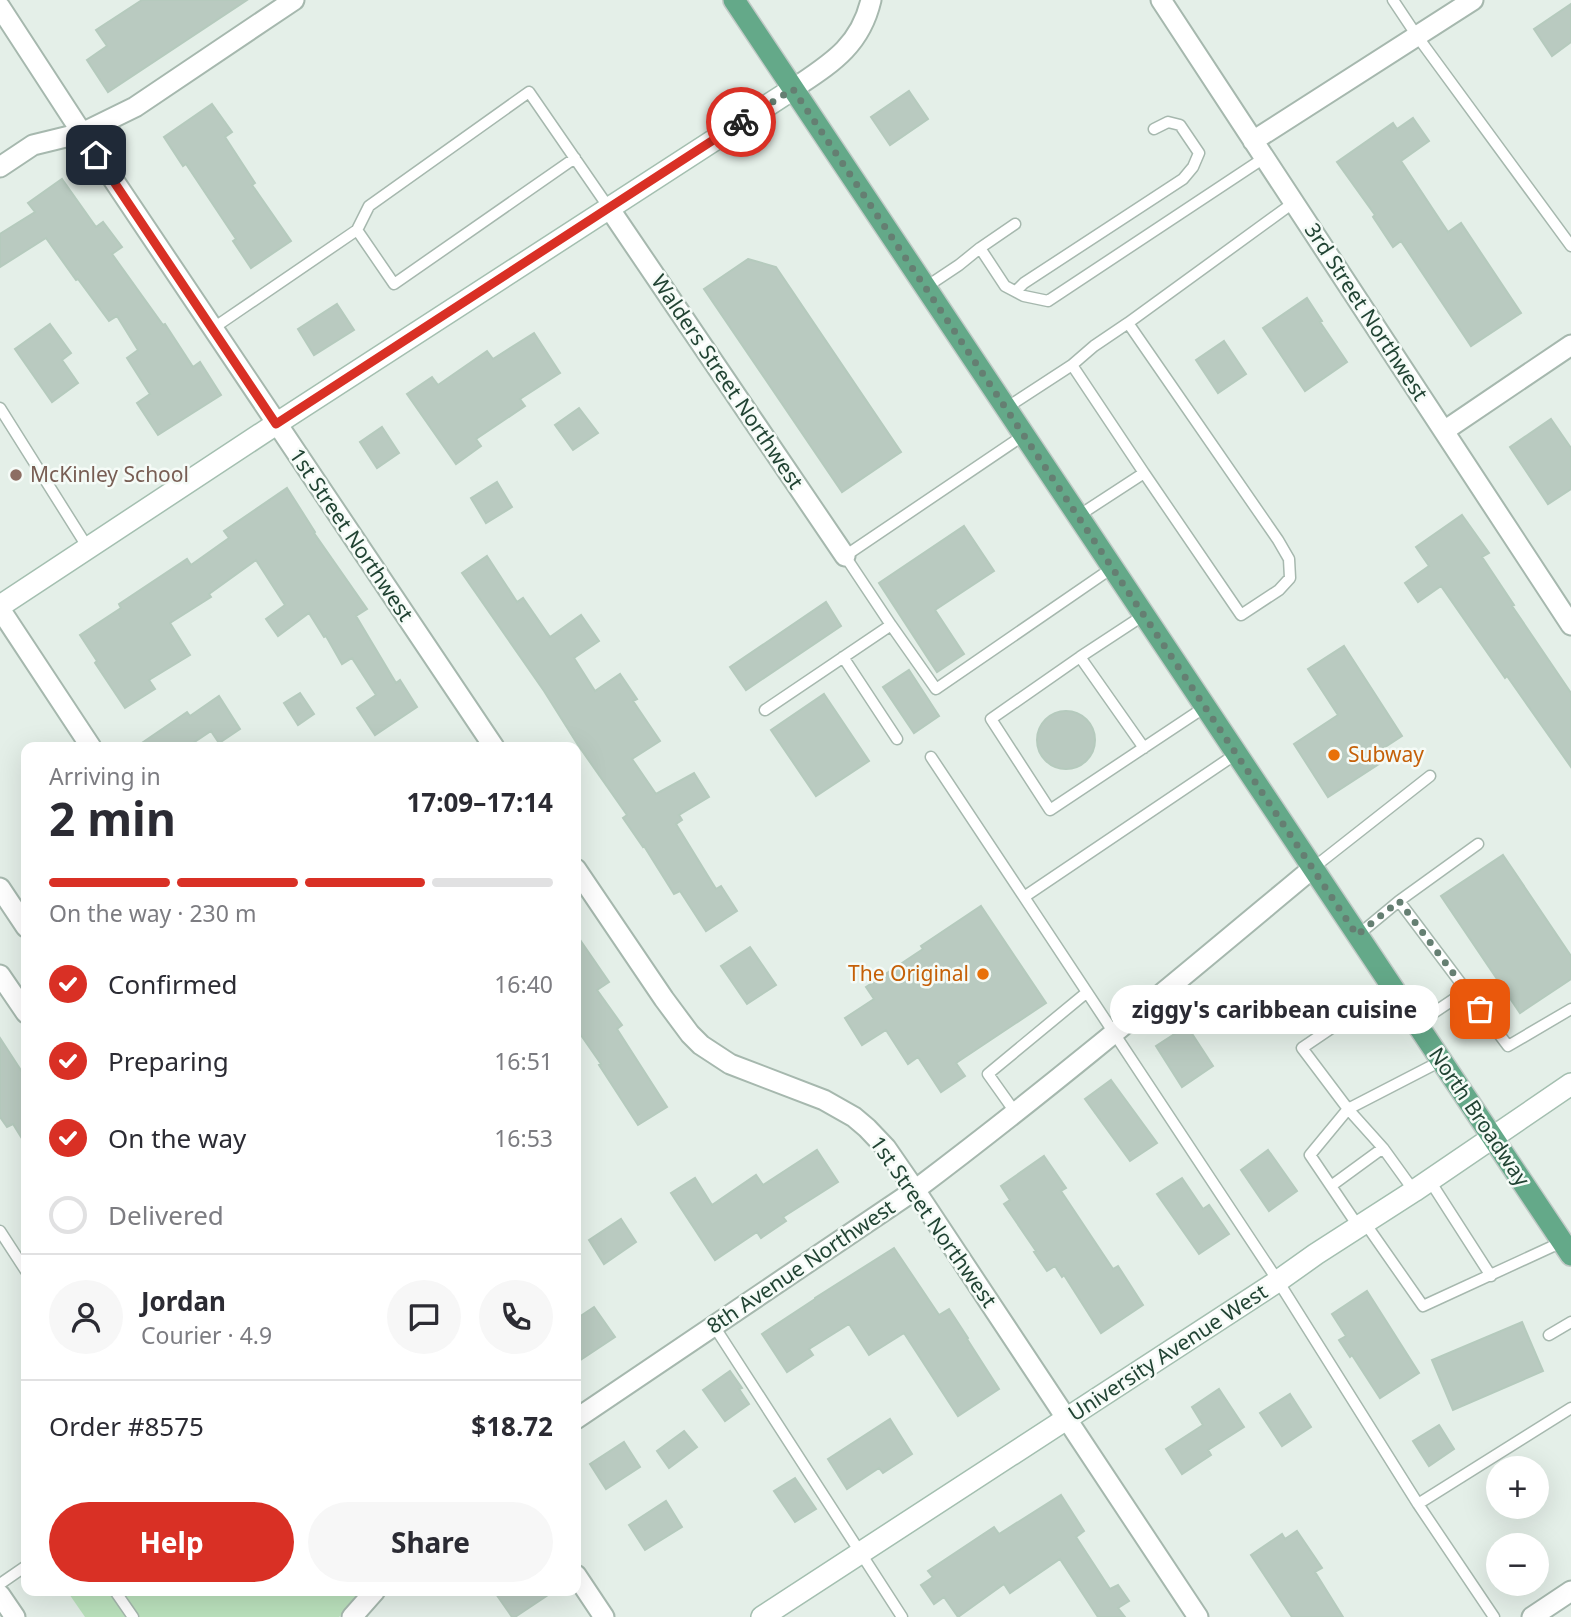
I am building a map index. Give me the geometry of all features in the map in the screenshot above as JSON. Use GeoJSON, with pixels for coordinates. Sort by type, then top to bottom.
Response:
{"type":"FeatureCollection","features":[{"type":"Feature","properties":{"kind":"main road","name":"North Broadway"},"geometry":{"type":"LineString","coordinates":[[734,0],[1567,1249]]}},
{"type":"Feature","properties":{"kind":"street"},"geometry":{"type":"LineString","coordinates":[[0,167],[33,145],[82,134],[135,107],[294,0]]}},
{"type":"Feature","properties":{"kind":"street"},"geometry":{"type":"LineString","coordinates":[[88,742],[0,608],[276,424],[830,64],[843,53],[862,26],[871,0]]}},
{"type":"Feature","properties":{"kind":"street","name":"3rd Street Northwest"},"geometry":{"type":"LineString","coordinates":[[1161,0],[1571,625]]}},
{"type":"Feature","properties":{"kind":"street"},"geometry":{"type":"LineString","coordinates":[[1253,141],[1473,0]]}},
{"type":"Feature","properties":{"kind":"street","name":"1st Street Northwest"},"geometry":{"type":"LineString","coordinates":[[0,7],[212,329],[491,742]]}},
{"type":"Feature","properties":{"kind":"street","name":"Walders Street Northwest"},"geometry":{"type":"LineString","coordinates":[[609,208],[845,556]]}},
{"type":"Feature","properties":{"kind":"street"},"geometry":{"type":"LineString","coordinates":[[1444,431],[1571,345]]}},
{"type":"Feature","properties":{"kind":"street","name":"8th Avenue Northwest"},"geometry":{"type":"LineString","coordinates":[[581,1416],[915,1189],[1114,1033],[1313,868]]}},
{"type":"Feature","properties":{"kind":"street","name":"1st Street Northwest"},"geometry":{"type":"LineString","coordinates":[[581,876],[664,999],[701,1045],[730,1064],[824,1100],[854,1117],[886,1148],[1198,1617]]}},
{"type":"Feature","properties":{"kind":"street"},"geometry":{"type":"LineString","coordinates":[[0,888],[21,920]]}},
{"type":"Feature","properties":{"kind":"street"},"geometry":{"type":"LineString","coordinates":[[0,975],[21,1006]]}},
{"type":"Feature","properties":{"kind":"street","name":"University Avenue West"},"geometry":{"type":"LineString","coordinates":[[762,1617],[1278,1282],[1571,1084]]}},
{"type":"Feature","properties":{"kind":"street"},"geometry":{"type":"LineString","coordinates":[[581,1582],[604,1617]]}},
{"type":"Feature","properties":{"kind":"street"},"geometry":{"type":"LineString","coordinates":[[1532,1617],[1571,1591]]}},
{"type":"Feature","properties":{"kind":"street"},"geometry":{"type":"LineString","coordinates":[[0,1595],[15,1617]]}},
{"type":"Feature","properties":{"kind":"street"},"geometry":{"type":"LineString","coordinates":[[352,1617],[371,1596]]}},
{"type":"Feature","properties":{"kind":"lane"},"geometry":{"type":"LineString","coordinates":[[1393,0],[1571,246]]}},
{"type":"Feature","properties":{"kind":"lane"},"geometry":{"type":"LineString","coordinates":[[212,329],[357,230],[369,206],[529,92],[609,208]]}},
{"type":"Feature","properties":{"kind":"lane"},"geometry":{"type":"LineString","coordinates":[[1016,291],[1024,283],[1183,179],[1193,167],[1199,153],[1180,125],[1168,122],[1154,129]]}},
{"type":"Feature","properties":{"kind":"lane"},"geometry":{"type":"LineString","coordinates":[[357,230],[394,284],[575,158]]}},
{"type":"Feature","properties":{"kind":"lane"},"geometry":{"type":"LineString","coordinates":[[980,248],[1005,286],[1024,296],[1048,301],[1264,158]]}},
{"type":"Feature","properties":{"kind":"lane"},"geometry":{"type":"LineString","coordinates":[[1006,408],[1072,365],[1094,346],[1293,203]]}},
{"type":"Feature","properties":{"kind":"lane"},"geometry":{"type":"LineString","coordinates":[[926,287],[1015,224]]}},
{"type":"Feature","properties":{"kind":"lane"},"geometry":{"type":"LineString","coordinates":[[1072,365],[1241,615],[1279,590],[1290,578],[1289,559],[1128,323]]}},
{"type":"Feature","properties":{"kind":"lane"},"geometry":{"type":"LineString","coordinates":[[0,408],[88,548]]}},
{"type":"Feature","properties":{"kind":"lane"},"geometry":{"type":"LineString","coordinates":[[1024,435],[845,556],[936,690],[1112,568]]}},
{"type":"Feature","properties":{"kind":"lane"},"geometry":{"type":"LineString","coordinates":[[1078,516],[1144,473]]}},
{"type":"Feature","properties":{"kind":"lane"},"geometry":{"type":"LineString","coordinates":[[1144,615],[991,719],[1050,810],[1205,707]]}},
{"type":"Feature","properties":{"kind":"lane"},"geometry":{"type":"LineString","coordinates":[[765,710],[891,625]]}},
{"type":"Feature","properties":{"kind":"lane"},"geometry":{"type":"LineString","coordinates":[[843,657],[897,739]]}},
{"type":"Feature","properties":{"kind":"lane"},"geometry":{"type":"LineString","coordinates":[[1080,657],[1144,748]]}},
{"type":"Feature","properties":{"kind":"lane"},"geometry":{"type":"LineString","coordinates":[[1024,897],[1237,753]]}},
{"type":"Feature","properties":{"kind":"lane"},"geometry":{"type":"LineString","coordinates":[[931,757],[1278,1282],[1418,1504],[1494,1617]]}},
{"type":"Feature","properties":{"kind":"lane"},"geometry":{"type":"LineString","coordinates":[[1313,868],[1430,776]]}},
{"type":"Feature","properties":{"kind":"lane"},"geometry":{"type":"LineString","coordinates":[[1357,935],[1478,844]]}},
{"type":"Feature","properties":{"kind":"lane"},"geometry":{"type":"LineString","coordinates":[[1399,901],[1508,1046],[1571,1009]]}},
{"type":"Feature","properties":{"kind":"lane"},"geometry":{"type":"LineString","coordinates":[[1392,987],[1302,1048],[1348,1109],[1383,1148],[1422,1185],[1491,1276]]}},
{"type":"Feature","properties":{"kind":"lane"},"geometry":{"type":"LineString","coordinates":[[1417,1024],[1466,991]]}},
{"type":"Feature","properties":{"kind":"lane"},"geometry":{"type":"LineString","coordinates":[[1015,1112],[988,1074],[1086,993]]}},
{"type":"Feature","properties":{"kind":"lane"},"geometry":{"type":"LineString","coordinates":[[1441,1061],[1348,1109],[1310,1155],[1423,1306],[1491,1276],[1567,1249]]}},
{"type":"Feature","properties":{"kind":"lane"},"geometry":{"type":"LineString","coordinates":[[1331,1186],[1383,1148]]}},
{"type":"Feature","properties":{"kind":"lane"},"geometry":{"type":"LineString","coordinates":[[0,1231],[21,1263]]}},
{"type":"Feature","properties":{"kind":"lane"},"geometry":{"type":"LineString","coordinates":[[1549,1335],[1571,1322]]}},
{"type":"Feature","properties":{"kind":"lane"},"geometry":{"type":"LineString","coordinates":[[714,1326],[902,1617]]}},
{"type":"Feature","properties":{"kind":"lane"},"geometry":{"type":"LineString","coordinates":[[1418,1504],[1571,1408]]}},
{"type":"Feature","properties":{"kind":"lane"},"geometry":{"type":"LineString","coordinates":[[0,1584],[21,1569]]}},
{"type":"Feature","properties":{"kind":"lane"},"geometry":{"type":"LineString","coordinates":[[119,1596],[133,1617]]}},
{"type":"Feature","properties":{"kind":"green space"},"geometry":{"type":"Polygon","coordinates":[[[70,1596],[363,1596],[339,1617],[85,1617],[70,1596]]]}},
{"type":"Feature","properties":{"kind":"building"},"geometry":{"type":"Polygon","coordinates":[[[142,0],[247,0],[108,92],[87,60],[107,46],[96,30],[142,0]]]}},
{"type":"Feature","properties":{"kind":"building"},"geometry":{"type":"Polygon","coordinates":[[[1571,4],[1571,42],[1552,56],[1534,29],[1571,4]]]}},
{"type":"Feature","properties":{"kind":"building"},"geometry":{"type":"Polygon","coordinates":[[[909,91],[928,119],[890,145],[871,117],[909,91]]]}},
{"type":"Feature","properties":{"kind":"building"},"geometry":{"type":"Polygon","coordinates":[[[212,104],[232,132],[225,137],[255,183],[252,185],[291,241],[251,268],[233,241],[236,239],[186,164],[183,166],[164,137],[212,104]]]}},
{"type":"Feature","properties":{"kind":"building"},"geometry":{"type":"Polygon","coordinates":[[[1413,118],[1429,141],[1401,161],[1448,232],[1461,223],[1521,313],[1471,346],[1401,241],[1393,247],[1373,217],[1375,215],[1337,162],[1393,123],[1397,129],[1413,118]]]}},
{"type":"Feature","properties":{"kind":"building"},"geometry":{"type":"Polygon","coordinates":[[[62,179],[96,227],[103,222],[122,247],[112,254],[163,325],[165,324],[193,367],[200,362],[221,395],[158,435],[137,403],[150,394],[127,358],[138,350],[117,316],[109,321],[46,238],[0,267],[0,234],[35,212],[28,203],[62,179]]]}},
{"type":"Feature","properties":{"kind":"building"},"geometry":{"type":"Polygon","coordinates":[[[748,259],[776,267],[901,452],[842,492],[704,289],[748,259]]]}},
{"type":"Feature","properties":{"kind":"building"},"geometry":{"type":"Polygon","coordinates":[[[1307,298],[1347,362],[1305,391],[1263,328],[1307,298]]]}},
{"type":"Feature","properties":{"kind":"building"},"geometry":{"type":"Polygon","coordinates":[[[337,304],[354,330],[314,355],[298,329],[337,304]]]}},
{"type":"Feature","properties":{"kind":"building"},"geometry":{"type":"Polygon","coordinates":[[[50,324],[71,353],[62,360],[78,383],[52,402],[15,349],[50,324]]]}},
{"type":"Feature","properties":{"kind":"building"},"geometry":{"type":"Polygon","coordinates":[[[534,333],[560,373],[520,399],[525,406],[476,439],[481,446],[456,464],[407,394],[432,377],[438,385],[487,351],[493,359],[534,333]]]}},
{"type":"Feature","properties":{"kind":"building"},"geometry":{"type":"Polygon","coordinates":[[[1224,341],[1246,374],[1218,393],[1196,360],[1224,341]]]}},
{"type":"Feature","properties":{"kind":"building"},"geometry":{"type":"Polygon","coordinates":[[[579,408],[598,433],[573,450],[555,425],[579,408]]]}},
{"type":"Feature","properties":{"kind":"building"},"geometry":{"type":"Polygon","coordinates":[[[1551,419],[1571,448],[1571,489],[1548,504],[1510,447],[1551,419]]]}},
{"type":"Feature","properties":{"kind":"building"},"geometry":{"type":"Polygon","coordinates":[[[382,427],[399,453],[377,468],[360,442],[382,427]]]}},
{"type":"Feature","properties":{"kind":"building"},"geometry":{"type":"Polygon","coordinates":[[[497,482],[512,507],[486,523],[471,498],[497,482]]]}},
{"type":"Feature","properties":{"kind":"building"},"geometry":{"type":"Polygon","coordinates":[[[287,488],[314,533],[367,609],[356,616],[396,683],[400,680],[417,707],[375,735],[357,708],[376,695],[352,658],[342,664],[309,613],[278,636],[266,619],[285,605],[256,560],[209,594],[211,597],[170,623],[190,655],[149,680],[155,689],[125,708],[80,635],[121,608],[119,604],[187,559],[191,565],[229,538],[224,531],[287,488]]]}},
{"type":"Feature","properties":{"kind":"building"},"geometry":{"type":"Polygon","coordinates":[[[1462,515],[1489,553],[1482,557],[1514,605],[1512,606],[1571,693],[1571,767],[1441,586],[1418,602],[1405,583],[1429,566],[1416,547],[1462,515]]]}},
{"type":"Feature","properties":{"kind":"building"},"geometry":{"type":"Polygon","coordinates":[[[964,526],[994,571],[935,610],[964,654],[937,672],[879,583],[964,526]]]}},
{"type":"Feature","properties":{"kind":"building"},"geometry":{"type":"Polygon","coordinates":[[[487,556],[517,602],[523,598],[550,637],[581,615],[599,641],[574,658],[595,691],[620,674],[637,699],[633,701],[660,741],[632,759],[656,794],[694,773],[709,797],[679,815],[682,820],[676,824],[716,889],[721,886],[737,911],[706,931],[680,891],[674,894],[623,818],[627,815],[581,749],[581,742],[576,742],[462,573],[487,556]]]}},
{"type":"Feature","properties":{"kind":"building"},"geometry":{"type":"Polygon","coordinates":[[[826,602],[841,626],[746,690],[730,667],[826,602]]]}},
{"type":"Feature","properties":{"kind":"building"},"geometry":{"type":"Polygon","coordinates":[[[1344,646],[1402,736],[1373,755],[1379,764],[1328,797],[1294,744],[1338,715],[1308,669],[1344,646]]]}},
{"type":"Feature","properties":{"kind":"building"},"geometry":{"type":"Polygon","coordinates":[[[909,670],[939,716],[914,733],[883,687],[909,670]]]}},
{"type":"Feature","properties":{"kind":"building"},"geometry":{"type":"Polygon","coordinates":[[[300,693],[314,714],[298,725],[284,703],[300,693]]]}},
{"type":"Feature","properties":{"kind":"building"},"geometry":{"type":"Polygon","coordinates":[[[824,694],[869,761],[816,796],[771,730],[824,694]]]}},
{"type":"Feature","properties":{"kind":"building"},"geometry":{"type":"Polygon","coordinates":[[[219,696],[240,729],[220,742],[211,731],[194,742],[143,742],[187,712],[190,716],[219,696]]]}},
{"type":"Feature","properties":{"kind":"building"},"geometry":{"type":"Polygon","coordinates":[[[1060,711],[1072,711],[1087,719],[1095,734],[1095,746],[1087,761],[1072,769],[1060,769],[1045,761],[1037,746],[1037,734],[1045,719],[1060,711]]]}},
{"type":"Feature","properties":{"kind":"building"},"geometry":{"type":"Polygon","coordinates":[[[1503,855],[1571,956],[1571,979],[1520,1013],[1441,896],[1503,855]]]}},
{"type":"Feature","properties":{"kind":"building"},"geometry":{"type":"Polygon","coordinates":[[[981,906],[1046,1003],[956,1063],[965,1076],[941,1092],[918,1057],[908,1064],[886,1030],[862,1045],[845,1018],[874,999],[866,987],[981,906]]]}},
{"type":"Feature","properties":{"kind":"building"},"geometry":{"type":"Polygon","coordinates":[[[581,941],[609,982],[597,990],[622,1025],[617,1029],[667,1107],[638,1125],[599,1065],[601,1064],[581,1035],[581,941]]]}},
{"type":"Feature","properties":{"kind":"building"},"geometry":{"type":"Polygon","coordinates":[[[750,947],[776,985],[747,1004],[721,966],[750,947]]]}},
{"type":"Feature","properties":{"kind":"building"},"geometry":{"type":"Polygon","coordinates":[[[1187,1026],[1213,1066],[1182,1087],[1156,1046],[1187,1026]]]}},
{"type":"Feature","properties":{"kind":"building"},"geometry":{"type":"Polygon","coordinates":[[[0,1038],[21,1070],[21,1137],[13,1124],[7,1127],[0,1117],[0,1038]]]}},
{"type":"Feature","properties":{"kind":"building"},"geometry":{"type":"Polygon","coordinates":[[[1111,1080],[1157,1143],[1130,1161],[1085,1099],[1111,1080]]]}},
{"type":"Feature","properties":{"kind":"building"},"geometry":{"type":"Polygon","coordinates":[[[817,1150],[838,1182],[783,1217],[786,1221],[761,1238],[757,1232],[715,1260],[671,1193],[695,1178],[712,1205],[756,1175],[763,1185],[817,1150]]]}},
{"type":"Feature","properties":{"kind":"building"},"geometry":{"type":"Polygon","coordinates":[[[1268,1150],[1297,1191],[1269,1211],[1241,1170],[1268,1150]]]}},
{"type":"Feature","properties":{"kind":"building"},"geometry":{"type":"Polygon","coordinates":[[[1044,1156],[1066,1188],[1061,1191],[1113,1269],[1118,1266],[1143,1305],[1101,1333],[1064,1275],[1062,1277],[1055,1266],[1047,1271],[1004,1204],[1010,1200],[1001,1186],[1044,1156]]]}},
{"type":"Feature","properties":{"kind":"building"},"geometry":{"type":"Polygon","coordinates":[[[1182,1178],[1203,1209],[1209,1205],[1229,1234],[1199,1254],[1157,1194],[1182,1178]]]}},
{"type":"Feature","properties":{"kind":"building"},"geometry":{"type":"Polygon","coordinates":[[[621,1219],[636,1242],[604,1264],[589,1240],[621,1219]]]}},
{"type":"Feature","properties":{"kind":"building"},"geometry":{"type":"Polygon","coordinates":[[[894,1248],[939,1315],[949,1309],[999,1389],[958,1416],[904,1333],[869,1355],[849,1324],[809,1349],[813,1355],[787,1372],[762,1334],[894,1248]]]}},
{"type":"Feature","properties":{"kind":"building"},"geometry":{"type":"Polygon","coordinates":[[[1367,1291],[1419,1373],[1380,1398],[1339,1340],[1346,1336],[1332,1314],[1367,1291]]]}},
{"type":"Feature","properties":{"kind":"building"},"geometry":{"type":"Polygon","coordinates":[[[594,1307],[615,1337],[581,1360],[581,1316],[594,1307]]]}},
{"type":"Feature","properties":{"kind":"building"},"geometry":{"type":"Polygon","coordinates":[[[1522,1322],[1543,1371],[1453,1410],[1432,1360],[1522,1322]]]}},
{"type":"Feature","properties":{"kind":"building"},"geometry":{"type":"Polygon","coordinates":[[[730,1371],[749,1404],[725,1421],[703,1390],[730,1371]]]}},
{"type":"Feature","properties":{"kind":"building"},"geometry":{"type":"Polygon","coordinates":[[[1219,1389],[1244,1427],[1208,1450],[1211,1455],[1182,1474],[1166,1449],[1203,1425],[1192,1407],[1219,1389]]]}},
{"type":"Feature","properties":{"kind":"building"},"geometry":{"type":"Polygon","coordinates":[[[1290,1394],[1311,1427],[1282,1446],[1260,1413],[1290,1394]]]}},
{"type":"Feature","properties":{"kind":"building"},"geometry":{"type":"Polygon","coordinates":[[[890,1419],[912,1454],[883,1473],[879,1468],[847,1489],[828,1459],[890,1419]]]}},
{"type":"Feature","properties":{"kind":"building"},"geometry":{"type":"Polygon","coordinates":[[[1439,1425],[1454,1449],[1429,1466],[1413,1441],[1439,1425]]]}},
{"type":"Feature","properties":{"kind":"building"},"geometry":{"type":"Polygon","coordinates":[[[684,1431],[697,1447],[669,1468],[657,1451],[684,1431]]]}},
{"type":"Feature","properties":{"kind":"building"},"geometry":{"type":"Polygon","coordinates":[[[624,1442],[640,1467],[606,1489],[590,1464],[624,1442]]]}},
{"type":"Feature","properties":{"kind":"building"},"geometry":{"type":"Polygon","coordinates":[[[795,1478],[816,1509],[795,1522],[774,1491],[795,1478]]]}},
{"type":"Feature","properties":{"kind":"building"},"geometry":{"type":"Polygon","coordinates":[[[1061,1495],[1084,1531],[1076,1537],[1110,1589],[1118,1585],[1129,1601],[1118,1608],[1125,1617],[1098,1617],[1060,1559],[1010,1593],[1004,1584],[958,1617],[944,1597],[934,1604],[921,1585],[933,1577],[928,1571],[994,1527],[999,1534],[1061,1495]]]}},
{"type":"Feature","properties":{"kind":"building"},"geometry":{"type":"Polygon","coordinates":[[[666,1501],[682,1527],[645,1550],[629,1525],[666,1501]]]}},
{"type":"Feature","properties":{"kind":"building"},"geometry":{"type":"Polygon","coordinates":[[[1297,1531],[1322,1568],[1315,1572],[1343,1617],[1292,1617],[1251,1555],[1282,1534],[1285,1539],[1297,1531]]]}},
{"type":"Feature","properties":{"kind":"building"},"geometry":{"type":"Polygon","coordinates":[[[497,1596],[546,1596],[515,1617],[512,1617],[497,1596]]]}},
{"type":"Feature","properties":{"kind":"way so far"},"geometry":{"type":"LineString","coordinates":[[741,122],[793,89],[1357,935],[1399,901],[1480,1009]]}},
{"type":"Feature","properties":{"kind":"place","name":"McKinley School"},"geometry":{"type":"Point","coordinates":[16,475]}},
{"type":"Feature","properties":{"kind":"place","name":"Subway"},"geometry":{"type":"Point","coordinates":[1334,755]}},
{"type":"Feature","properties":{"kind":"place","name":"The Original"},"geometry":{"type":"Point","coordinates":[983,974]}},
{"type":"Feature","properties":{"kind":"place","name":"ziggy's caribbean cuisine"},"geometry":{"type":"Point","coordinates":[1480,1009]}},
{"type":"Feature","properties":{"kind":"route"},"geometry":{"type":"LineString","coordinates":[[96,155],[276,424],[741,122]]}}]}
